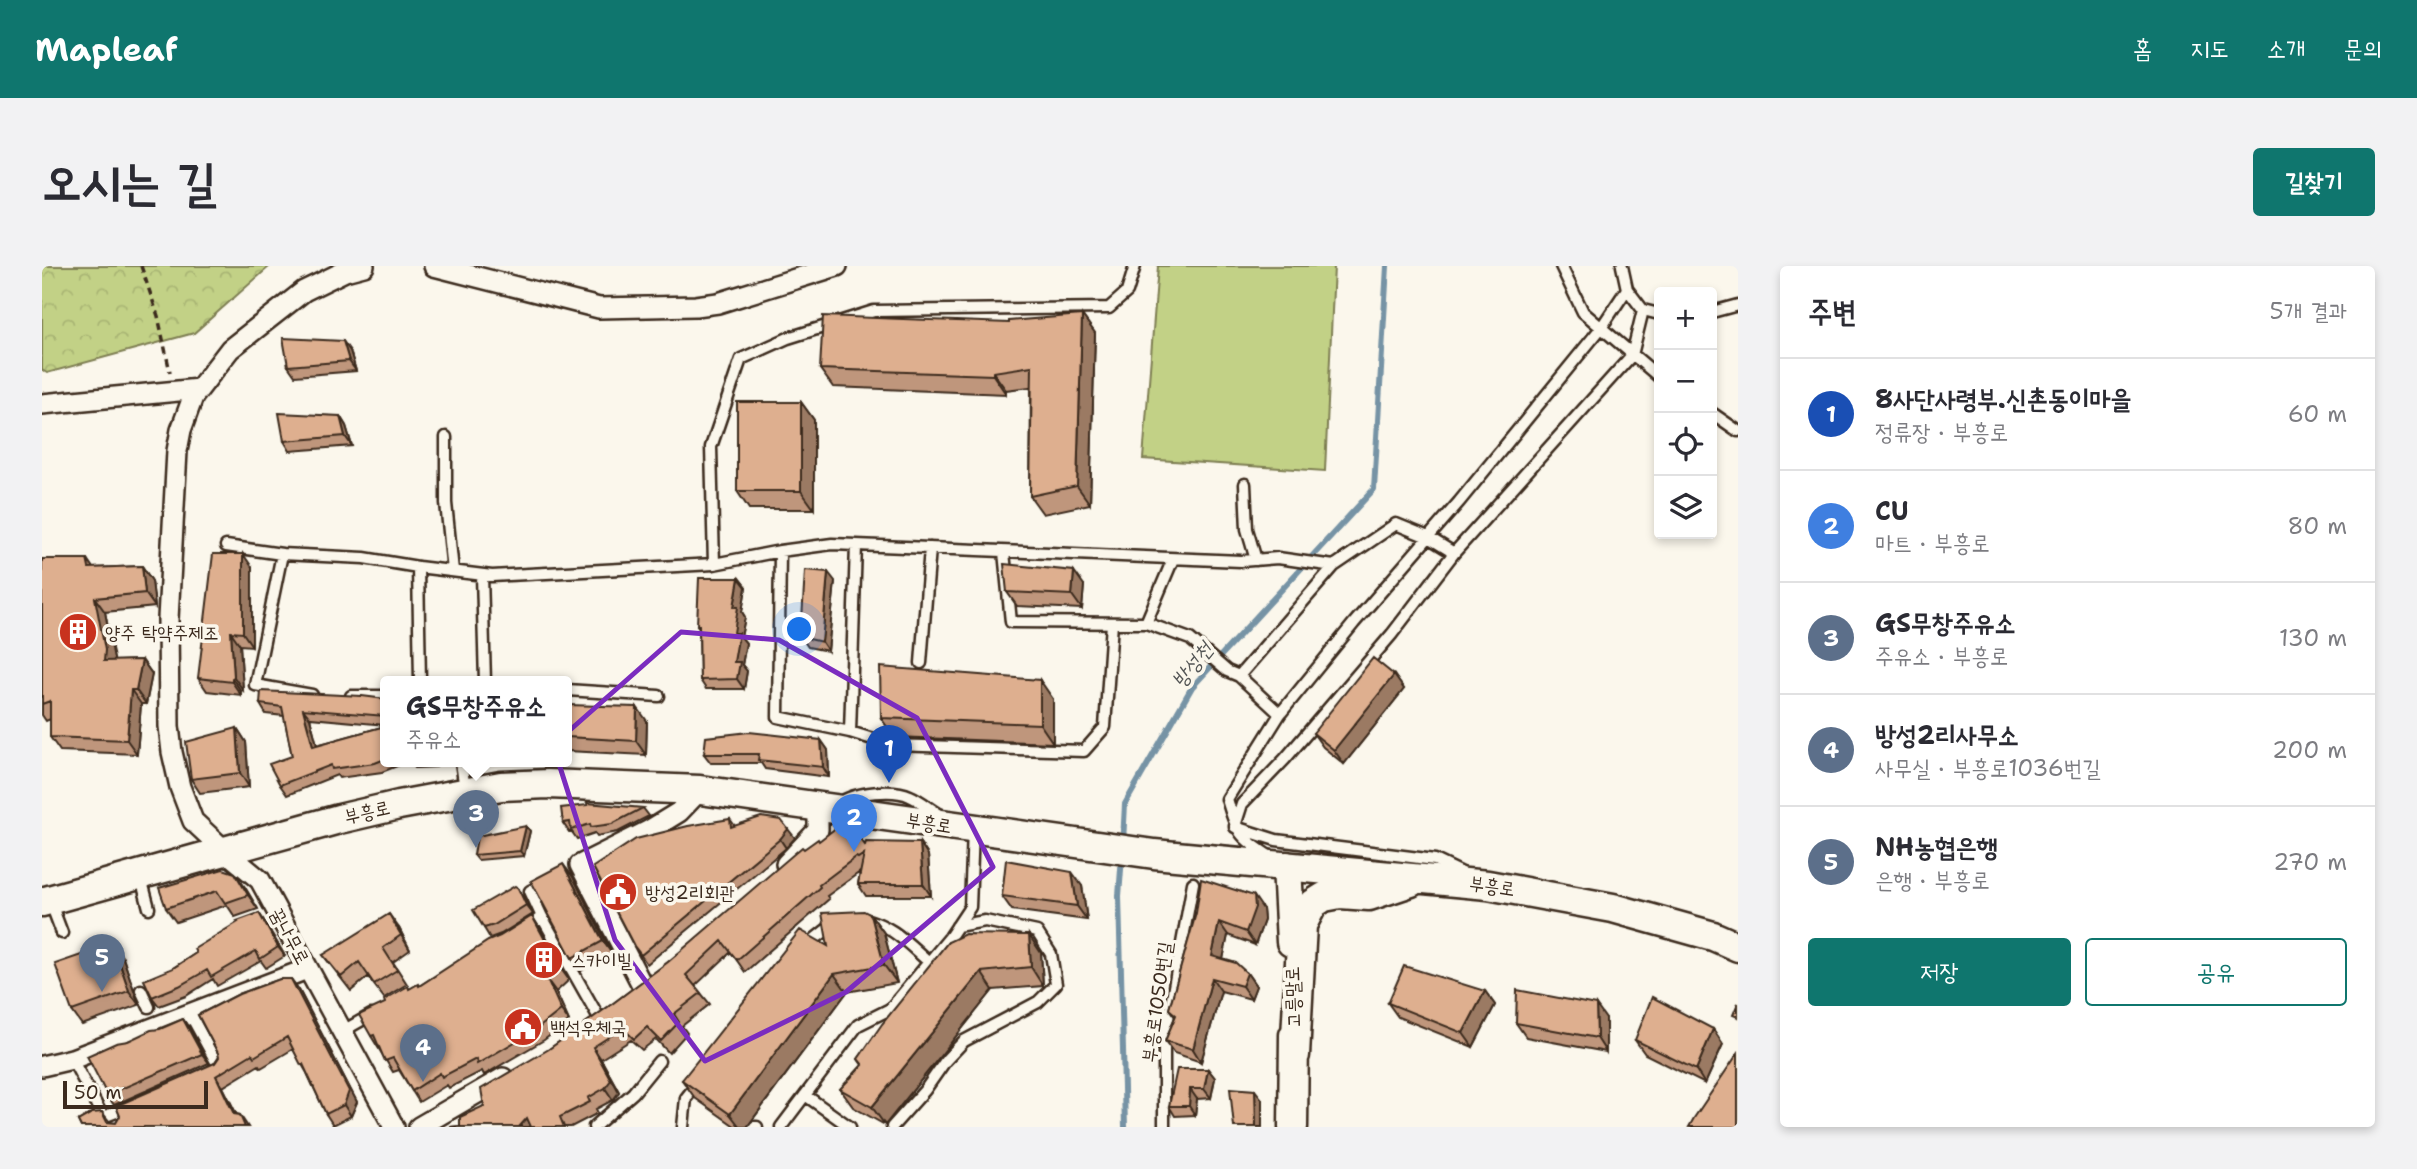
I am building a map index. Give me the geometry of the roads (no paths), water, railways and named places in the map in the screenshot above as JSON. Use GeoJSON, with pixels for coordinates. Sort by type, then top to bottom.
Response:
{"type":"FeatureCollection","features":[{"type":"Feature","properties":{"kind":"main road","name":"부흥로"},"geometry":{"type":"LineString","coordinates":[[46,901],[339,819],[399,805],[501,786],[548,784],[700,790],[1154,854],[1488,885],[1613,908],[1713,936],[1738,947]]}},
{"type":"Feature","properties":{"kind":"main road","name":"고릉말로"},"geometry":{"type":"LineString","coordinates":[[1287,866],[1295,1055],[1293,1127]]}},
{"type":"Feature","properties":{"kind":"main road"},"geometry":{"type":"LineString","coordinates":[[1295,1055],[1302,925],[1313,904],[1325,897],[1340,894],[1369,896],[1422,878]]}},
{"type":"Feature","properties":{"kind":"street","name":"꿈나무로"},"geometry":{"type":"LineString","coordinates":[[364,266],[345,271],[304,291],[230,349],[193,397],[181,430],[177,451],[168,619],[169,726],[175,770],[193,821],[260,880],[271,913],[307,969],[391,1126]]}},
{"type":"Feature","properties":{"kind":"street"},"geometry":{"type":"LineString","coordinates":[[434,266],[599,308],[718,303],[837,266]]}},
{"type":"Feature","properties":{"kind":"street"},"geometry":{"type":"LineString","coordinates":[[42,404],[199,389]]}},
{"type":"Feature","properties":{"kind":"street"},"geometry":{"type":"LineString","coordinates":[[659,970],[636,987],[575,868],[679,812],[700,790]]}},
{"type":"Feature","properties":{"kind":"street"},"geometry":{"type":"LineString","coordinates":[[774,874],[795,856],[818,830],[825,808]]}},
{"type":"Feature","properties":{"kind":"street"},"geometry":{"type":"LineString","coordinates":[[42,1066],[72,1059],[307,969]]}},
{"type":"Feature","properties":{"kind":"street"},"geometry":{"type":"LineString","coordinates":[[579,1029],[603,1012]]}},
{"type":"Feature","properties":{"kind":"street"},"geometry":{"type":"LineString","coordinates":[[419,1127],[515,1071]]}},
{"type":"Feature","properties":{"kind":"lane"},"geometry":{"type":"LineString","coordinates":[[714,564],[711,447],[741,359],[788,338],[874,311],[1109,308],[1126,292],[1135,266]]}},
{"type":"Feature","properties":{"kind":"lane"},"geometry":{"type":"LineString","coordinates":[[1560,266],[1583,312],[1654,373]]}},
{"type":"Feature","properties":{"kind":"lane"},"geometry":{"type":"LineString","coordinates":[[1622,266],[1627,289],[1643,310],[1654,313]]}},
{"type":"Feature","properties":{"kind":"lane"},"geometry":{"type":"LineString","coordinates":[[1287,866],[1246,841],[1235,827],[1227,799],[1280,714],[1459,502],[1601,328],[1627,289]]}},
{"type":"Feature","properties":{"kind":"lane"},"geometry":{"type":"LineString","coordinates":[[1717,311],[1738,305]]}},
{"type":"Feature","properties":{"kind":"lane"},"geometry":{"type":"LineString","coordinates":[[1235,827],[1242,804],[1285,759],[1392,634],[1454,553],[1632,355],[1643,310]]}},
{"type":"Feature","properties":{"kind":"lane"},"geometry":{"type":"LineString","coordinates":[[1717,416],[1738,430]]}},
{"type":"Feature","properties":{"kind":"lane"},"geometry":{"type":"LineString","coordinates":[[446,437],[446,503],[453,572]]}},
{"type":"Feature","properties":{"kind":"lane"},"geometry":{"type":"LineString","coordinates":[[1245,484],[1247,529],[1256,560]]}},
{"type":"Feature","properties":{"kind":"lane"},"geometry":{"type":"LineString","coordinates":[[1239,676],[1334,566],[1396,524],[1428,537],[1454,553]]}},
{"type":"Feature","properties":{"kind":"lane"},"geometry":{"type":"LineString","coordinates":[[226,546],[282,554],[364,558],[482,575],[714,564],[832,544],[1173,559],[1278,558],[1334,566]]}},
{"type":"Feature","properties":{"kind":"lane"},"geometry":{"type":"LineString","coordinates":[[850,732],[856,545]]}},
{"type":"Feature","properties":{"kind":"lane"},"geometry":{"type":"LineString","coordinates":[[921,663],[930,548]]}},
{"type":"Feature","properties":{"kind":"lane"},"geometry":{"type":"LineString","coordinates":[[780,551],[778,717],[850,732],[892,745],[1084,751],[1105,727],[1112,623]]}},
{"type":"Feature","properties":{"kind":"lane"},"geometry":{"type":"LineString","coordinates":[[1004,552],[1011,622],[1146,623],[1189,639],[1227,671],[1239,676],[1280,714]]}},
{"type":"Feature","properties":{"kind":"lane"},"geometry":{"type":"LineString","coordinates":[[282,554],[255,685],[318,696]]}},
{"type":"Feature","properties":{"kind":"lane"},"geometry":{"type":"LineString","coordinates":[[1146,623],[1173,559]]}},
{"type":"Feature","properties":{"kind":"lane"},"geometry":{"type":"LineString","coordinates":[[418,567],[421,676]]}},
{"type":"Feature","properties":{"kind":"lane"},"geometry":{"type":"LineString","coordinates":[[482,575],[485,676]]}},
{"type":"Feature","properties":{"kind":"lane"},"geometry":{"type":"LineString","coordinates":[[572,690],[659,696]]}},
{"type":"Feature","properties":{"kind":"lane"},"geometry":{"type":"LineString","coordinates":[[345,696],[380,696]]}},
{"type":"Feature","properties":{"kind":"lane"},"geometry":{"type":"LineString","coordinates":[[462,767],[466,793]]}},
{"type":"Feature","properties":{"kind":"lane"},"geometry":{"type":"LineString","coordinates":[[1235,827],[1276,840],[1435,860],[1488,885]]}},
{"type":"Feature","properties":{"kind":"lane"},"geometry":{"type":"LineString","coordinates":[[781,1127],[858,1025],[890,1009],[970,907],[966,829]]}},
{"type":"Feature","properties":{"kind":"lane"},"geometry":{"type":"LineString","coordinates":[[140,874],[149,908]]}},
{"type":"Feature","properties":{"kind":"lane"},"geometry":{"type":"LineString","coordinates":[[550,881],[530,891],[542,917],[603,1012]]}},
{"type":"Feature","properties":{"kind":"lane","name":"부흥로1050번길"},"geometry":{"type":"LineString","coordinates":[[1164,1127],[1164,1042],[1193,883]]}},
{"type":"Feature","properties":{"kind":"lane"},"geometry":{"type":"LineString","coordinates":[[46,901],[62,933]]}},
{"type":"Feature","properties":{"kind":"lane"},"geometry":{"type":"LineString","coordinates":[[513,935],[542,917]]}},
{"type":"Feature","properties":{"kind":"lane"},"geometry":{"type":"LineString","coordinates":[[859,918],[882,923],[929,962]]}},
{"type":"Feature","properties":{"kind":"lane"},"geometry":{"type":"LineString","coordinates":[[892,1127],[964,1041],[1038,1002],[1056,984],[1051,954],[1037,932],[985,920],[957,926]]}},
{"type":"Feature","properties":{"kind":"lane"},"geometry":{"type":"LineString","coordinates":[[800,952],[832,924],[845,921]]}},
{"type":"Feature","properties":{"kind":"lane"},"geometry":{"type":"LineString","coordinates":[[142,990],[149,1007]]}},
{"type":"Feature","properties":{"kind":"lane"},"geometry":{"type":"LineString","coordinates":[[341,1032],[376,1012]]}},
{"type":"Feature","properties":{"kind":"lane"},"geometry":{"type":"LineString","coordinates":[[190,1014],[219,1068],[200,1076]]}},
{"type":"Feature","properties":{"kind":"lane"},"geometry":{"type":"LineString","coordinates":[[72,1059],[103,1117],[115,1117],[135,1105]]}},
{"type":"Feature","properties":{"kind":"lane"},"geometry":{"type":"LineString","coordinates":[[594,1127],[633,1093],[659,1061]]}},
{"type":"Feature","properties":{"kind":"lane"},"geometry":{"type":"LineString","coordinates":[[683,1127],[686,1098],[702,1076]]}},
{"type":"Feature","properties":{"kind":"lane"},"geometry":{"type":"LineString","coordinates":[[805,1095],[850,1127]]}},
{"type":"Feature","properties":{"kind":"waterway","name":"방성천"},"geometry":{"type":"LineString","coordinates":[[1123,842],[1125,804],[1192,687],[1374,489],[1387,266]]}},
{"type":"Feature","properties":{"kind":"waterway","name":"방성천"},"geometry":{"type":"LineString","coordinates":[[1122,856],[1119,896],[1125,1127]]}},
{"type":"Feature","properties":{"kind":"place","name":"양주 탁약주제조"},"geometry":{"type":"Point","coordinates":[78,632]}},
{"type":"Feature","properties":{"kind":"place","name":"8사단사령부.신촌동이마을"},"geometry":{"type":"Point","coordinates":[889,783]}},
{"type":"Feature","properties":{"kind":"place","name":"GS무창주유소"},"geometry":{"type":"Point","coordinates":[476,848]}},
{"type":"Feature","properties":{"kind":"place","name":"CU"},"geometry":{"type":"Point","coordinates":[854,852]}},
{"type":"Feature","properties":{"kind":"place","name":"방성2리회관"},"geometry":{"type":"Point","coordinates":[618,892]}},
{"type":"Feature","properties":{"kind":"place","name":"스카이빌"},"geometry":{"type":"Point","coordinates":[544,960]}},
{"type":"Feature","properties":{"kind":"place","name":"NH농협은행"},"geometry":{"type":"Point","coordinates":[102,992]}},
{"type":"Feature","properties":{"kind":"place","name":"백석우체국"},"geometry":{"type":"Point","coordinates":[523,1027]}},
{"type":"Feature","properties":{"kind":"place","name":"방성2리사무소"},"geometry":{"type":"Point","coordinates":[423,1082]}}]}
